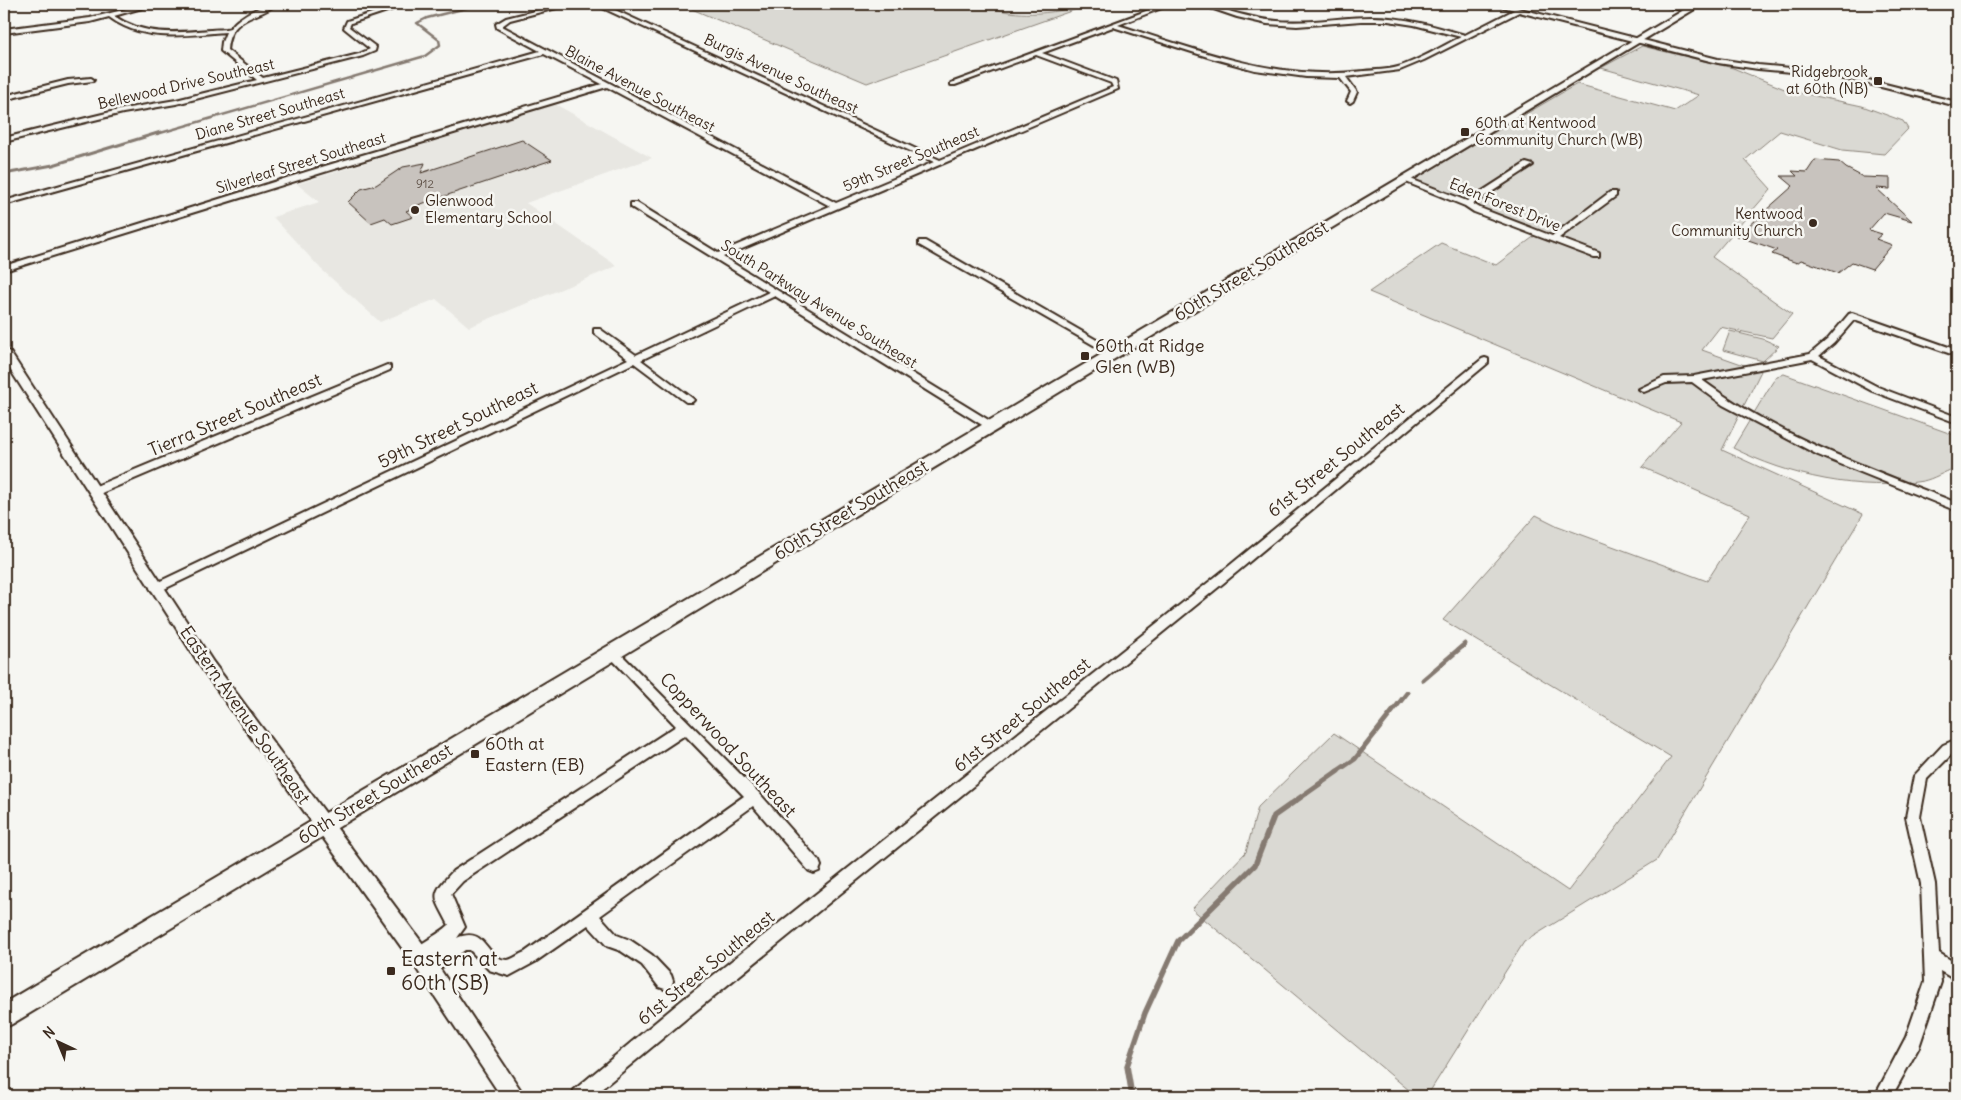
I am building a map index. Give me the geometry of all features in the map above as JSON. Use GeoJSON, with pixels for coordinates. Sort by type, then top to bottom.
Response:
{"type":"FeatureCollection","features":[{"type":"Feature","properties":{"kind":"main road","name":"60th Street Southeast"},"geometry":{"type":"LineString","coordinates":[[4,1016],[1699,4]]}},
{"type":"Feature","properties":{"kind":"street"},"geometry":{"type":"LineString","coordinates":[[4,31],[110,16],[153,4]]}},
{"type":"Feature","properties":{"kind":"street"},"geometry":{"type":"LineString","coordinates":[[261,80],[224,51],[224,42],[230,30],[242,20],[274,4]]}},
{"type":"Feature","properties":{"kind":"street","name":"Bellewood Drive Southeast"},"geometry":{"type":"LineString","coordinates":[[4,140],[114,113],[176,102],[373,50],[374,47],[346,27],[349,22],[405,4]]}},
{"type":"Feature","properties":{"kind":"street","name":"Blaine Avenue Southeast"},"geometry":{"type":"LineString","coordinates":[[569,4],[508,20],[499,24],[499,27],[837,207]]}},
{"type":"Feature","properties":{"kind":"street","name":"Burgis Avenue Southeast"},"geometry":{"type":"LineString","coordinates":[[597,4],[942,163]]}},
{"type":"Feature","properties":{"kind":"street"},"geometry":{"type":"LineString","coordinates":[[609,9],[627,4]]}},
{"type":"Feature","properties":{"kind":"street"},"geometry":{"type":"LineString","coordinates":[[953,84],[1169,4]]}},
{"type":"Feature","properties":{"kind":"street"},"geometry":{"type":"LineString","coordinates":[[1202,4],[1251,19],[1274,23],[1312,24],[1361,19],[1389,19],[1429,26],[1466,37]]}},
{"type":"Feature","properties":{"kind":"street"},"geometry":{"type":"LineString","coordinates":[[1495,4],[1740,65],[1823,73],[1957,104]]}},
{"type":"Feature","properties":{"kind":"street"},"geometry":{"type":"LineString","coordinates":[[1662,4],[1688,10]]}},
{"type":"Feature","properties":{"kind":"street"},"geometry":{"type":"LineString","coordinates":[[1113,25],[1220,59],[1255,68],[1306,75],[1342,76],[1398,69],[1519,10]]}},
{"type":"Feature","properties":{"kind":"street"},"geometry":{"type":"LineString","coordinates":[[110,16],[127,28],[146,33],[230,30]]}},
{"type":"Feature","properties":{"kind":"street","name":"Diane Street Southeast"},"geometry":{"type":"LineString","coordinates":[[4,204],[543,52]]}},
{"type":"Feature","properties":{"kind":"street","name":"59th Street Southeast"},"geometry":{"type":"LineString","coordinates":[[716,257],[1106,94],[1116,88],[1114,82],[1038,54]]}},
{"type":"Feature","properties":{"kind":"street"},"geometry":{"type":"LineString","coordinates":[[1342,76],[1353,89],[1354,94],[1350,100]]}},
{"type":"Feature","properties":{"kind":"street"},"geometry":{"type":"LineString","coordinates":[[4,98],[68,82],[91,80]]}},
{"type":"Feature","properties":{"kind":"street","name":"Silverleaf Street Southeast"},"geometry":{"type":"LineString","coordinates":[[4,269],[328,168],[607,85]]}},
{"type":"Feature","properties":{"kind":"street"},"geometry":{"type":"LineString","coordinates":[[1468,204],[1529,165]]}},
{"type":"Feature","properties":{"kind":"street","name":"Eden Forest Drive"},"geometry":{"type":"LineString","coordinates":[[1405,180],[1468,204],[1477,210],[1596,255]]}},
{"type":"Feature","properties":{"kind":"street"},"geometry":{"type":"LineString","coordinates":[[1553,239],[1612,194]]}},
{"type":"Feature","properties":{"kind":"street","name":"South Parkway Avenue Southeast"},"geometry":{"type":"LineString","coordinates":[[634,206],[991,426]]}},
{"type":"Feature","properties":{"kind":"street"},"geometry":{"type":"LineString","coordinates":[[922,244],[1114,353]]}},
{"type":"Feature","properties":{"kind":"street","name":"59th Street Southeast"},"geometry":{"type":"LineString","coordinates":[[156,588],[774,293]]}},
{"type":"Feature","properties":{"kind":"street"},"geometry":{"type":"LineString","coordinates":[[1644,389],[1664,380],[1694,379],[1814,356],[1831,341],[1852,316],[1957,353]]}},
{"type":"Feature","properties":{"kind":"street"},"geometry":{"type":"LineString","coordinates":[[598,331],[690,400]]}},
{"type":"Feature","properties":{"kind":"street","name":"Eastern Avenue Southeast"},"geometry":{"type":"LineString","coordinates":[[5,355],[208,666],[424,962],[513,1096]]}},
{"type":"Feature","properties":{"kind":"street"},"geometry":{"type":"LineString","coordinates":[[1814,356],[1875,389],[1957,420]]}},
{"type":"Feature","properties":{"kind":"street","name":"61st Street Southeast"},"geometry":{"type":"LineString","coordinates":[[580,1096],[687,1007],[1233,569],[1485,361]]}},
{"type":"Feature","properties":{"kind":"street","name":"Tierra Street Southeast"},"geometry":{"type":"LineString","coordinates":[[95,491],[387,368]]}},
{"type":"Feature","properties":{"kind":"street"},"geometry":{"type":"LineString","coordinates":[[1694,379],[1726,403],[1822,453],[1957,507]]}},
{"type":"Feature","properties":{"kind":"street","name":"Copperwood Southeast"},"geometry":{"type":"LineString","coordinates":[[612,652],[754,798],[814,866]]}},
{"type":"Feature","properties":{"kind":"street"},"geometry":{"type":"LineString","coordinates":[[424,962],[457,927],[454,916],[443,900],[443,892],[458,876],[686,728]]}},
{"type":"Feature","properties":{"kind":"street"},"geometry":{"type":"LineString","coordinates":[[1883,1096],[1914,1042],[1933,982],[1928,884],[1914,817],[1921,776],[1948,749],[1957,745]]}},
{"type":"Feature","properties":{"kind":"street"},"geometry":{"type":"LineString","coordinates":[[424,962],[462,944],[473,942],[495,965],[509,968],[530,957],[754,798]]}},
{"type":"Feature","properties":{"kind":"street"},"geometry":{"type":"LineString","coordinates":[[589,915],[612,942],[625,945],[647,960],[665,981]]}},
{"type":"Feature","properties":{"kind":"street"},"geometry":{"type":"LineString","coordinates":[[1932,957],[1957,973]]}},
{"type":"Feature","properties":{"kind":"shaded area"},"geometry":{"type":"Polygon","coordinates":[[[680,4],[989,4],[1002,11],[1041,13],[1091,4],[867,83],[680,4]]]}},
{"type":"Feature","properties":{"kind":"shaded area"},"geometry":{"type":"Polygon","coordinates":[[[1642,46],[1733,68],[1787,90],[1862,106],[1903,121],[1908,129],[1884,154],[1842,150],[1780,131],[1745,160],[1771,189],[1712,257],[1792,314],[1772,338],[1720,327],[1702,350],[1761,371],[1722,450],[1863,514],[1657,860],[1524,942],[1427,1096],[1416,1096],[1192,909],[1246,852],[1258,807],[1334,733],[1568,891],[1671,757],[1443,620],[1536,515],[1558,526],[1707,581],[1750,514],[1642,467],[1681,422],[1369,292],[1441,243],[1496,265],[1540,232],[1408,183],[1577,84],[1675,111],[1699,95],[1601,68],[1642,46]]]}},
{"type":"Feature","properties":{"kind":"shaded area","name":"Glenwood Elementary School"},"geometry":{"type":"Polygon","coordinates":[[[555,104],[652,158],[526,203],[617,266],[469,327],[436,299],[380,322],[321,269],[273,217],[319,202],[297,184],[555,104]]]}},
{"type":"Feature","properties":{"kind":"shaded area"},"geometry":{"type":"Polygon","coordinates":[[[1730,331],[1763,339],[1779,346],[1763,361],[1723,350],[1730,331]]]}},
{"type":"Feature","properties":{"kind":"shaded area"},"geometry":{"type":"Polygon","coordinates":[[[1784,374],[1957,436],[1957,465],[1955,468],[1923,481],[1899,484],[1850,483],[1801,474],[1777,467],[1733,448],[1772,383],[1777,376],[1784,374]]]}},
{"type":"Feature","properties":{"kind":"building","name":"Glenwood Elementary School"},"geometry":{"type":"Polygon","coordinates":[[[522,140],[552,160],[415,206],[406,211],[413,217],[392,224],[385,218],[371,223],[348,202],[361,189],[376,185],[403,167],[425,163],[421,173],[522,140]]]}},
{"type":"Feature","properties":{"kind":"building","name":"Kentwood Community Church"},"geometry":{"type":"Polygon","coordinates":[[[1815,160],[1839,162],[1863,177],[1890,178],[1890,189],[1876,188],[1912,221],[1884,213],[1869,230],[1882,234],[1876,239],[1892,245],[1872,269],[1852,262],[1838,273],[1801,260],[1797,263],[1772,254],[1777,250],[1737,236],[1793,186],[1781,176],[1797,176],[1792,171],[1807,172],[1815,160]]]}},
{"type":"Feature","properties":{"kind":"waterway"},"geometry":{"type":"LineString","coordinates":[[157,134],[425,56],[440,45],[439,40],[417,23],[427,18],[482,4]]}},
{"type":"Feature","properties":{"kind":"waterway"},"geometry":{"type":"LineString","coordinates":[[4,174],[53,165],[161,132]]}},
{"type":"Feature","properties":{"kind":"waterway"},"geometry":{"type":"LineString","coordinates":[[1423,680],[1465,644]]}},
{"type":"Feature","properties":{"kind":"waterway"},"geometry":{"type":"LineString","coordinates":[[1336,772],[1355,759],[1407,693]]}},
{"type":"Feature","properties":{"kind":"waterway"},"geometry":{"type":"LineString","coordinates":[[1132,1096],[1127,1066],[1145,1013],[1178,941],[1255,865],[1274,816],[1338,771]]}},
{"type":"Feature","properties":{"kind":"place","name":"Ridgebrook at 60th (NB)"},"geometry":{"type":"Point","coordinates":[1878,81]}},
{"type":"Feature","properties":{"kind":"place","name":"60th at Kentwood Community Church (WB)"},"geometry":{"type":"Point","coordinates":[1465,132]}},
{"type":"Feature","properties":{"kind":"place","name":"Glenwood Elementary School"},"geometry":{"type":"Point","coordinates":[415,210]}},
{"type":"Feature","properties":{"kind":"place","name":"Kentwood Community Church"},"geometry":{"type":"Point","coordinates":[1813,223]}},
{"type":"Feature","properties":{"kind":"place","name":"60th at Ridge Glen (WB)"},"geometry":{"type":"Point","coordinates":[1085,356]}},
{"type":"Feature","properties":{"kind":"place","name":"60th at Eastern (EB)"},"geometry":{"type":"Point","coordinates":[475,754]}},
{"type":"Feature","properties":{"kind":"place","name":"Eastern at 60th (SB)"},"geometry":{"type":"Point","coordinates":[391,971]}}]}
